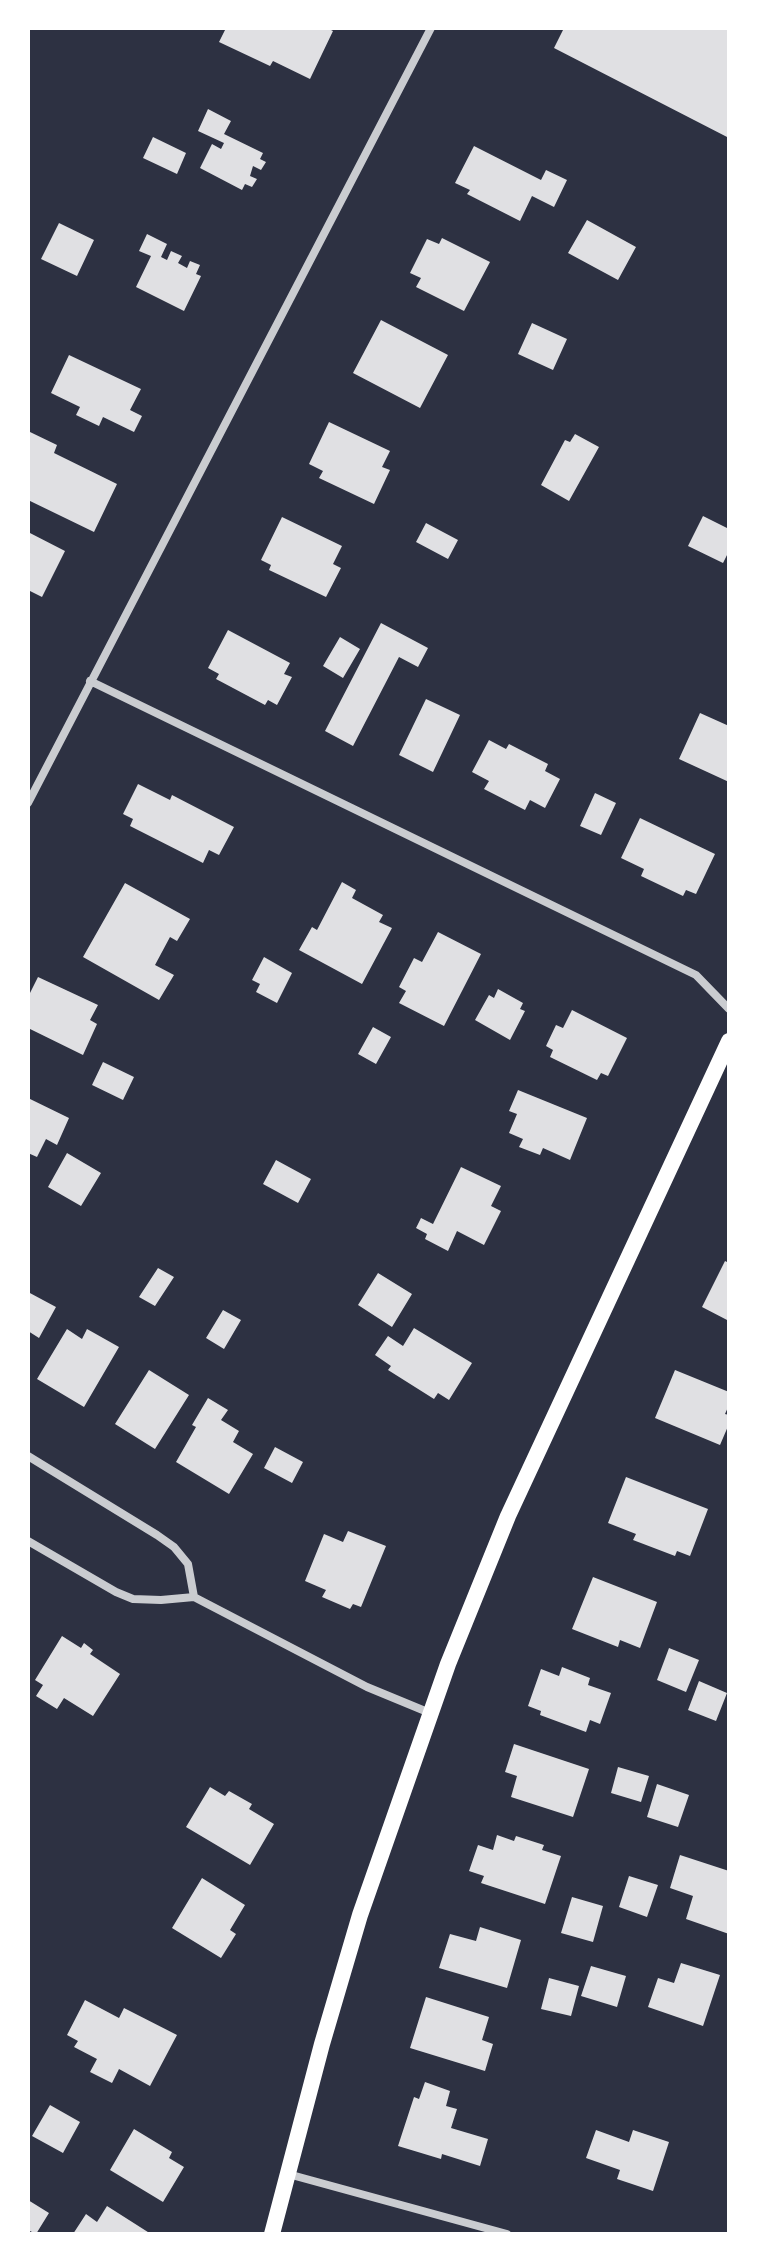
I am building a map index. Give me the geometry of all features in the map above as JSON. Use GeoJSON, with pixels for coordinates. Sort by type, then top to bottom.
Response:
{"type":"FeatureCollection","features":[{"type":"Feature","properties":{"kind":"main road"},"geometry":{"type":"LineString","coordinates":[[272,2234],[360,1915],[430,1713],[508,1516],[729,1041]]}},
{"type":"Feature","properties":{"kind":"street"},"geometry":{"type":"LineString","coordinates":[[28,803],[431,28]]}},
{"type":"Feature","properties":{"kind":"street"},"geometry":{"type":"LineString","coordinates":[[90,681],[696,975],[729,1009]]}},
{"type":"Feature","properties":{"kind":"street"},"geometry":{"type":"LineString","coordinates":[[28,1456],[174,1547],[188,1564],[194,1597]]}},
{"type":"Feature","properties":{"kind":"street"},"geometry":{"type":"LineString","coordinates":[[28,1541],[133,1599],[194,1597],[367,1687],[430,1713]]}},
{"type":"Feature","properties":{"kind":"street"},"geometry":{"type":"LineString","coordinates":[[288,2174],[507,2234]]}},
{"type":"Feature","properties":{"kind":"building"},"geometry":{"type":"Polygon","coordinates":[[[226,28],[327,28],[333,31],[310,79],[273,61],[270,66],[219,42],[226,28]]]}},
{"type":"Feature","properties":{"kind":"building"},"geometry":{"type":"Polygon","coordinates":[[[564,28],[729,28],[729,138],[554,48],[564,28]]]}},
{"type":"Feature","properties":{"kind":"building"},"geometry":{"type":"Polygon","coordinates":[[[208,109],[231,121],[224,134],[263,153],[260,159],[266,162],[261,170],[253,166],[250,176],[257,179],[252,187],[245,184],[242,190],[200,168],[212,144],[221,149],[224,143],[198,131],[208,109]]]}},
{"type":"Feature","properties":{"kind":"building"},"geometry":{"type":"Polygon","coordinates":[[[153,137],[186,153],[177,174],[143,158],[153,137]]]}},
{"type":"Feature","properties":{"kind":"building"},"geometry":{"type":"Polygon","coordinates":[[[474,146],[541,180],[546,170],[567,180],[554,207],[532,196],[520,221],[467,194],[470,190],[455,183],[474,146]]]}},
{"type":"Feature","properties":{"kind":"building"},"geometry":{"type":"Polygon","coordinates":[[[587,220],[636,247],[618,280],[568,253],[587,220]]]}},
{"type":"Feature","properties":{"kind":"building"},"geometry":{"type":"Polygon","coordinates":[[[59,223],[94,240],[77,276],[41,259],[59,223]]]}},
{"type":"Feature","properties":{"kind":"building"},"geometry":{"type":"Polygon","coordinates":[[[147,234],[167,244],[161,257],[167,260],[171,251],[182,256],[178,263],[187,268],[190,261],[200,265],[196,274],[201,276],[184,311],[136,287],[151,256],[139,251],[147,234]]]}},
{"type":"Feature","properties":{"kind":"building"},"geometry":{"type":"Polygon","coordinates":[[[442,238],[490,262],[464,311],[416,287],[421,278],[410,273],[427,239],[439,244],[442,238]]]}},
{"type":"Feature","properties":{"kind":"building"},"geometry":{"type":"Polygon","coordinates":[[[381,320],[448,355],[420,408],[353,373],[381,320]]]}},
{"type":"Feature","properties":{"kind":"building"},"geometry":{"type":"Polygon","coordinates":[[[532,323],[567,339],[553,370],[518,354],[532,323]]]}},
{"type":"Feature","properties":{"kind":"building"},"geometry":{"type":"Polygon","coordinates":[[[69,355],[141,389],[130,410],[142,416],[134,432],[103,417],[99,426],[76,415],[80,407],[51,393],[69,355]]]}},
{"type":"Feature","properties":{"kind":"building"},"geometry":{"type":"Polygon","coordinates":[[[329,422],[390,451],[382,467],[390,470],[374,504],[319,478],[323,471],[309,464],[329,422]]]}},
{"type":"Feature","properties":{"kind":"building"},"geometry":{"type":"Polygon","coordinates":[[[30,432],[57,445],[54,453],[117,484],[94,532],[28,500],[30,432]]]}},
{"type":"Feature","properties":{"kind":"building"},"geometry":{"type":"Polygon","coordinates":[[[575,434],[599,447],[569,501],[541,485],[565,440],[570,442],[575,434]]]}},
{"type":"Feature","properties":{"kind":"building"},"geometry":{"type":"Polygon","coordinates":[[[703,516],[729,529],[729,551],[723,563],[688,546],[703,516]]]}},
{"type":"Feature","properties":{"kind":"building"},"geometry":{"type":"Polygon","coordinates":[[[282,517],[342,546],[333,564],[341,568],[326,597],[269,570],[271,565],[261,560],[282,517]]]}},
{"type":"Feature","properties":{"kind":"building"},"geometry":{"type":"Polygon","coordinates":[[[426,523],[458,540],[448,559],[416,542],[426,523]]]}},
{"type":"Feature","properties":{"kind":"building"},"geometry":{"type":"Polygon","coordinates":[[[28,532],[65,551],[42,597],[28,590],[28,532]]]}},
{"type":"Feature","properties":{"kind":"building"},"geometry":{"type":"Polygon","coordinates":[[[381,623],[428,648],[418,667],[399,657],[353,746],[325,731],[381,623]]]}},
{"type":"Feature","properties":{"kind":"building"},"geometry":{"type":"Polygon","coordinates":[[[228,630],[290,663],[284,674],[292,677],[277,705],[268,700],[265,705],[216,679],[219,674],[208,668],[228,630]]]}},
{"type":"Feature","properties":{"kind":"building"},"geometry":{"type":"Polygon","coordinates":[[[340,637],[360,649],[343,678],[323,666],[340,637]]]}},
{"type":"Feature","properties":{"kind":"building"},"geometry":{"type":"Polygon","coordinates":[[[426,699],[460,715],[433,772],[399,755],[426,699]]]}},
{"type":"Feature","properties":{"kind":"building"},"geometry":{"type":"Polygon","coordinates":[[[700,713],[729,726],[729,782],[679,759],[700,713]]]}},
{"type":"Feature","properties":{"kind":"building"},"geometry":{"type":"Polygon","coordinates":[[[489,740],[506,749],[509,744],[548,764],[545,771],[560,779],[545,808],[530,800],[525,810],[484,789],[489,781],[472,772],[489,740]]]}},
{"type":"Feature","properties":{"kind":"building"},"geometry":{"type":"Polygon","coordinates":[[[138,784],[170,800],[172,795],[234,827],[219,855],[209,850],[203,863],[130,826],[133,819],[123,814],[138,784]]]}},
{"type":"Feature","properties":{"kind":"building"},"geometry":{"type":"Polygon","coordinates":[[[595,793],[616,803],[601,835],[580,826],[595,793]]]}},
{"type":"Feature","properties":{"kind":"building"},"geometry":{"type":"Polygon","coordinates":[[[640,818],[715,854],[696,894],[686,890],[683,896],[641,876],[644,869],[621,858],[640,818]]]}},
{"type":"Feature","properties":{"kind":"building"},"geometry":{"type":"Polygon","coordinates":[[[342,882],[356,890],[352,898],[383,915],[379,922],[392,928],[362,984],[299,950],[312,927],[317,930],[342,882]]]}},
{"type":"Feature","properties":{"kind":"building"},"geometry":{"type":"Polygon","coordinates":[[[125,883],[190,919],[177,941],[170,937],[155,965],[174,975],[159,1000],[83,957],[125,883]]]}},
{"type":"Feature","properties":{"kind":"building"},"geometry":{"type":"Polygon","coordinates":[[[438,932],[481,954],[444,1026],[399,1003],[406,991],[399,987],[414,958],[422,962],[438,932]]]}},
{"type":"Feature","properties":{"kind":"building"},"geometry":{"type":"Polygon","coordinates":[[[264,957],[292,973],[277,1003],[256,992],[260,984],[252,980],[264,957]]]}},
{"type":"Feature","properties":{"kind":"building"},"geometry":{"type":"Polygon","coordinates":[[[38,977],[98,1005],[90,1020],[97,1024],[83,1055],[28,1028],[28,997],[38,977]]]}},
{"type":"Feature","properties":{"kind":"building"},"geometry":{"type":"Polygon","coordinates":[[[498,989],[523,1003],[520,1009],[525,1011],[510,1040],[475,1020],[489,995],[494,998],[498,989]]]}},
{"type":"Feature","properties":{"kind":"building"},"geometry":{"type":"Polygon","coordinates":[[[572,1010],[627,1038],[608,1076],[601,1073],[597,1080],[550,1057],[553,1050],[546,1046],[556,1025],[563,1028],[572,1010]]]}},
{"type":"Feature","properties":{"kind":"building"},"geometry":{"type":"Polygon","coordinates":[[[373,1027],[391,1037],[376,1064],[358,1054],[373,1027]]]}},
{"type":"Feature","properties":{"kind":"building"},"geometry":{"type":"Polygon","coordinates":[[[103,1062],[134,1077],[123,1100],[92,1085],[103,1062]]]}},
{"type":"Feature","properties":{"kind":"building"},"geometry":{"type":"Polygon","coordinates":[[[518,1090],[587,1118],[570,1160],[543,1148],[540,1155],[519,1147],[523,1139],[509,1133],[517,1114],[509,1111],[518,1090]]]}},
{"type":"Feature","properties":{"kind":"building"},"geometry":{"type":"Polygon","coordinates":[[[28,1098],[69,1118],[57,1145],[46,1139],[37,1157],[28,1153],[28,1098]]]}},
{"type":"Feature","properties":{"kind":"building"},"geometry":{"type":"Polygon","coordinates":[[[67,1153],[101,1173],[81,1206],[48,1187],[67,1153]]]}},
{"type":"Feature","properties":{"kind":"building"},"geometry":{"type":"Polygon","coordinates":[[[276,1160],[311,1179],[298,1203],[263,1184],[276,1160]]]}},
{"type":"Feature","properties":{"kind":"building"},"geometry":{"type":"Polygon","coordinates":[[[461,1167],[501,1186],[491,1206],[501,1211],[484,1245],[457,1231],[448,1251],[425,1239],[427,1234],[416,1228],[421,1218],[433,1224],[461,1167]]]}},
{"type":"Feature","properties":{"kind":"building"},"geometry":{"type":"Polygon","coordinates":[[[725,1261],[729,1263],[729,1321],[702,1307],[725,1261]]]}},
{"type":"Feature","properties":{"kind":"building"},"geometry":{"type":"Polygon","coordinates":[[[158,1268],[174,1277],[155,1306],[139,1297],[158,1268]]]}},
{"type":"Feature","properties":{"kind":"building"},"geometry":{"type":"Polygon","coordinates":[[[378,1273],[412,1294],[392,1327],[358,1305],[378,1273]]]}},
{"type":"Feature","properties":{"kind":"building"},"geometry":{"type":"Polygon","coordinates":[[[28,1292],[56,1307],[39,1338],[28,1331],[28,1292]]]}},
{"type":"Feature","properties":{"kind":"building"},"geometry":{"type":"Polygon","coordinates":[[[223,1310],[241,1320],[224,1349],[206,1338],[223,1310]]]}},
{"type":"Feature","properties":{"kind":"building"},"geometry":{"type":"Polygon","coordinates":[[[414,1328],[472,1363],[449,1400],[438,1393],[434,1399],[388,1370],[391,1366],[375,1355],[388,1336],[403,1346],[414,1328]]]}},
{"type":"Feature","properties":{"kind":"building"},"geometry":{"type":"Polygon","coordinates":[[[67,1329],[82,1339],[87,1329],[119,1347],[84,1407],[37,1379],[67,1329]]]}},
{"type":"Feature","properties":{"kind":"building"},"geometry":{"type":"Polygon","coordinates":[[[149,1370],[189,1395],[155,1449],[115,1424],[149,1370]]]}},
{"type":"Feature","properties":{"kind":"building"},"geometry":{"type":"Polygon","coordinates":[[[675,1370],[729,1392],[725,1414],[729,1415],[729,1424],[720,1445],[655,1418],[675,1370]]]}},
{"type":"Feature","properties":{"kind":"building"},"geometry":{"type":"Polygon","coordinates":[[[208,1398],[228,1410],[221,1420],[239,1431],[233,1442],[253,1454],[229,1494],[176,1462],[208,1398]]]}},
{"type":"Feature","properties":{"kind":"building"},"geometry":{"type":"Polygon","coordinates":[[[275,1447],[303,1462],[292,1483],[264,1468],[275,1447]]]}},
{"type":"Feature","properties":{"kind":"building"},"geometry":{"type":"Polygon","coordinates":[[[626,1477],[708,1509],[690,1556],[677,1551],[675,1556],[633,1540],[636,1534],[608,1523],[626,1477]]]}},
{"type":"Feature","properties":{"kind":"building"},"geometry":{"type":"Polygon","coordinates":[[[348,1531],[386,1546],[361,1607],[353,1604],[350,1609],[322,1597],[326,1590],[305,1581],[324,1534],[343,1542],[348,1531]]]}},
{"type":"Feature","properties":{"kind":"building"},"geometry":{"type":"Polygon","coordinates":[[[593,1577],[657,1602],[640,1648],[620,1640],[618,1647],[572,1629],[593,1577]]]}},
{"type":"Feature","properties":{"kind":"building"},"geometry":{"type":"Polygon","coordinates":[[[62,1636],[81,1648],[84,1643],[93,1650],[90,1654],[120,1674],[93,1716],[64,1698],[57,1709],[36,1696],[43,1685],[35,1680],[62,1636]]]}},
{"type":"Feature","properties":{"kind":"building"},"geometry":{"type":"Polygon","coordinates":[[[669,1648],[699,1660],[686,1692],[657,1680],[669,1648]]]}},
{"type":"Feature","properties":{"kind":"building"},"geometry":{"type":"Polygon","coordinates":[[[562,1667],[590,1678],[588,1685],[611,1693],[600,1724],[590,1720],[586,1732],[540,1715],[541,1711],[528,1706],[541,1669],[559,1676],[562,1667]]]}},
{"type":"Feature","properties":{"kind":"building"},"geometry":{"type":"Polygon","coordinates":[[[699,1681],[727,1693],[716,1721],[688,1710],[699,1681]]]}},
{"type":"Feature","properties":{"kind":"building"},"geometry":{"type":"Polygon","coordinates":[[[514,1744],[589,1769],[573,1817],[511,1797],[517,1776],[505,1772],[514,1744]]]}},
{"type":"Feature","properties":{"kind":"building"},"geometry":{"type":"Polygon","coordinates":[[[618,1767],[649,1776],[641,1802],[611,1793],[618,1767]]]}},
{"type":"Feature","properties":{"kind":"building"},"geometry":{"type":"Polygon","coordinates":[[[657,1784],[689,1795],[678,1827],[647,1817],[657,1784]]]}},
{"type":"Feature","properties":{"kind":"building"},"geometry":{"type":"Polygon","coordinates":[[[210,1787],[225,1796],[229,1791],[252,1804],[249,1809],[274,1824],[250,1865],[186,1827],[210,1787]]]}},
{"type":"Feature","properties":{"kind":"building"},"geometry":{"type":"Polygon","coordinates":[[[497,1835],[514,1841],[516,1836],[544,1845],[542,1850],[561,1856],[545,1904],[481,1883],[484,1876],[469,1871],[478,1845],[493,1850],[497,1835]]]}},
{"type":"Feature","properties":{"kind":"building"},"geometry":{"type":"Polygon","coordinates":[[[680,1855],[729,1871],[729,1934],[686,1919],[693,1896],[670,1888],[680,1855]]]}},
{"type":"Feature","properties":{"kind":"building"},"geometry":{"type":"Polygon","coordinates":[[[629,1876],[658,1885],[647,1917],[619,1907],[629,1876]]]}},
{"type":"Feature","properties":{"kind":"building"},"geometry":{"type":"Polygon","coordinates":[[[202,1878],[245,1905],[230,1930],[236,1934],[221,1958],[172,1928],[202,1878]]]}},
{"type":"Feature","properties":{"kind":"building"},"geometry":{"type":"Polygon","coordinates":[[[572,1897],[603,1906],[593,1942],[561,1933],[572,1897]]]}},
{"type":"Feature","properties":{"kind":"building"},"geometry":{"type":"Polygon","coordinates":[[[480,1927],[521,1940],[507,1988],[439,1968],[450,1934],[476,1941],[480,1927]]]}},
{"type":"Feature","properties":{"kind":"building"},"geometry":{"type":"Polygon","coordinates":[[[681,1963],[720,1975],[703,2026],[648,2007],[658,1978],[674,1983],[681,1963]]]}},
{"type":"Feature","properties":{"kind":"building"},"geometry":{"type":"Polygon","coordinates":[[[591,1966],[626,1976],[617,2007],[581,1996],[591,1966]]]}},
{"type":"Feature","properties":{"kind":"building"},"geometry":{"type":"Polygon","coordinates":[[[549,1978],[579,1986],[571,2016],[541,2009],[549,1978]]]}},
{"type":"Feature","properties":{"kind":"building"},"geometry":{"type":"Polygon","coordinates":[[[426,1997],[489,2017],[482,2040],[493,2044],[485,2071],[410,2048],[426,1997]]]}},
{"type":"Feature","properties":{"kind":"building"},"geometry":{"type":"Polygon","coordinates":[[[85,2000],[119,2018],[124,2008],[177,2035],[150,2086],[119,2069],[112,2083],[90,2072],[97,2059],[74,2047],[78,2041],[67,2035],[85,2000]]]}},
{"type":"Feature","properties":{"kind":"building"},"geometry":{"type":"Polygon","coordinates":[[[425,2082],[450,2091],[446,2106],[457,2109],[451,2128],[488,2139],[480,2166],[442,2154],[441,2159],[398,2146],[414,2097],[419,2099],[425,2082]]]}},
{"type":"Feature","properties":{"kind":"building"},"geometry":{"type":"Polygon","coordinates":[[[50,2105],[80,2122],[63,2153],[32,2136],[50,2105]]]}},
{"type":"Feature","properties":{"kind":"building"},"geometry":{"type":"Polygon","coordinates":[[[134,2129],[172,2152],[169,2158],[184,2167],[163,2202],[110,2170],[134,2129]]]}},
{"type":"Feature","properties":{"kind":"building"},"geometry":{"type":"Polygon","coordinates":[[[596,2130],[629,2142],[633,2130],[669,2142],[653,2191],[617,2179],[620,2170],[586,2158],[596,2130]]]}},
{"type":"Feature","properties":{"kind":"building"},"geometry":{"type":"Polygon","coordinates":[[[28,2200],[49,2213],[36,2234],[28,2230],[28,2200]]]}},
{"type":"Feature","properties":{"kind":"building"},"geometry":{"type":"Polygon","coordinates":[[[107,2206],[151,2234],[73,2234],[86,2214],[97,2222],[107,2206]]]}}]}
